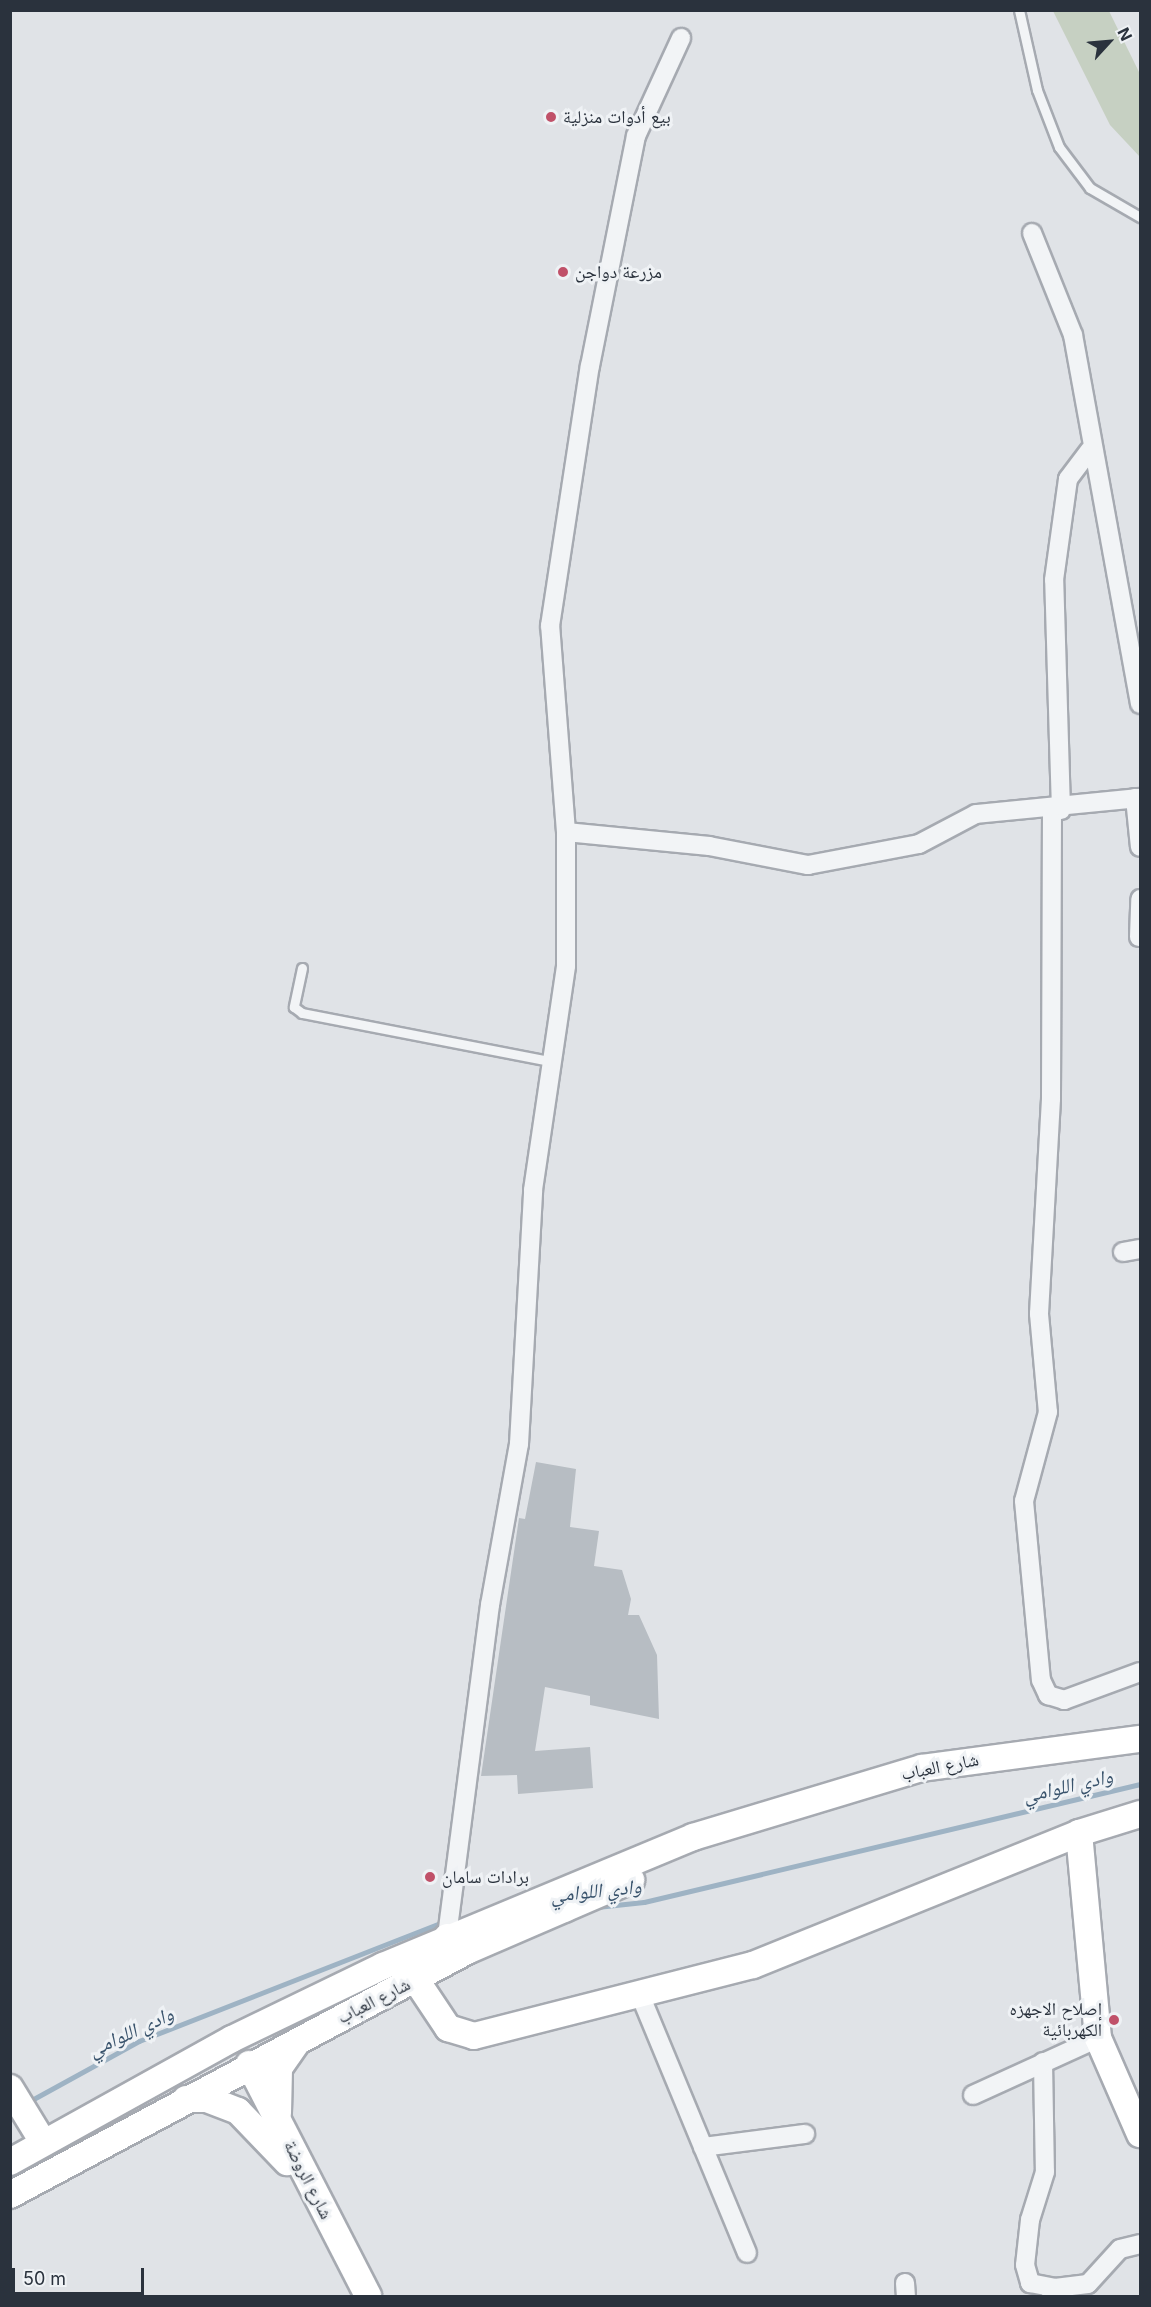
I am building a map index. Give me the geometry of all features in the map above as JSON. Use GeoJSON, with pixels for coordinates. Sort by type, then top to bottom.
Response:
{"type":"FeatureCollection","features":[{"type":"Feature","properties":{"kind":"main road","name":"شارع العباب"},"geometry":{"type":"LineString","coordinates":[[10,2162],[175,2071],[447,1936],[745,1821],[922,1768],[1140,1739]]}},
{"type":"Feature","properties":{"kind":"main road"},"geometry":{"type":"LineString","coordinates":[[564,1909],[469,1937],[447,1936],[416,1980],[447,2028],[474,2036],[641,1997],[753,1965],[1079,1833],[1140,1814]]}},
{"type":"Feature","properties":{"kind":"main road","name":"شارع العباب"},"geometry":{"type":"LineString","coordinates":[[10,2195],[300,2038],[564,1909],[697,1851],[745,1821]]}},
{"type":"Feature","properties":{"kind":"main road"},"geometry":{"type":"LineString","coordinates":[[1079,1833],[1098,2038],[1140,2134]]}},
{"type":"Feature","properties":{"kind":"main road"},"geometry":{"type":"LineString","coordinates":[[175,2071],[219,2058],[249,2064],[271,2032],[324,2004],[339,1988]]}},
{"type":"Feature","properties":{"kind":"main road"},"geometry":{"type":"LineString","coordinates":[[279,2122],[279,2068],[300,2038]]}},
{"type":"Feature","properties":{"kind":"main road","name":"شارع الروضة"},"geometry":{"type":"LineString","coordinates":[[249,2064],[368,2296]]}},
{"type":"Feature","properties":{"kind":"main road"},"geometry":{"type":"LineString","coordinates":[[10,2088],[43,2142],[62,2145],[131,2129]]}},
{"type":"Feature","properties":{"kind":"main road"},"geometry":{"type":"LineString","coordinates":[[186,2098],[207,2099],[248,2118],[319,2200]]}},
{"type":"Feature","properties":{"kind":"main road"},"geometry":{"type":"LineString","coordinates":[[10,2179],[43,2142]]}},
{"type":"Feature","properties":{"kind":"street"},"geometry":{"type":"LineString","coordinates":[[447,1936],[490,1605],[519,1443],[533,1190],[555,1062],[566,966],[566,832],[550,626],[590,366],[636,136],[681,38]]}},
{"type":"Feature","properties":{"kind":"street"},"geometry":{"type":"LineString","coordinates":[[1032,233],[1073,335],[1090,450],[1136,650],[1140,704]]}},
{"type":"Feature","properties":{"kind":"street"},"geometry":{"type":"LineString","coordinates":[[1090,450],[1068,479],[1054,580],[1057,810],[1051,1099],[1039,1314],[1048,1412],[1024,1501],[1041,1680],[1048,1695],[1064,1700],[1140,1672]]}},
{"type":"Feature","properties":{"kind":"street"},"geometry":{"type":"LineString","coordinates":[[566,832],[709,846],[808,866],[919,844],[976,814],[1057,810],[1138,798],[1140,847]]}},
{"type":"Feature","properties":{"kind":"street"},"geometry":{"type":"LineString","coordinates":[[1139,937],[1140,899]]}},
{"type":"Feature","properties":{"kind":"street"},"geometry":{"type":"LineString","coordinates":[[641,1997],[747,2253]]}},
{"type":"Feature","properties":{"kind":"street"},"geometry":{"type":"LineString","coordinates":[[973,2095],[1098,2038]]}},
{"type":"Feature","properties":{"kind":"street"},"geometry":{"type":"LineString","coordinates":[[1043,2062],[1046,2172],[1030,2220],[1025,2265],[1030,2283],[1053,2292],[1088,2284],[1120,2249],[1140,2244]]}},
{"type":"Feature","properties":{"kind":"street"},"geometry":{"type":"LineString","coordinates":[[704,2147],[805,2134]]}},
{"type":"Feature","properties":{"kind":"lane"},"geometry":{"type":"LineString","coordinates":[[1019,10],[1037,90],[1059,147],[1090,188],[1140,217]]}},
{"type":"Feature","properties":{"kind":"lane"},"geometry":{"type":"LineString","coordinates":[[302,968],[294,1007],[302,1013],[555,1062]]}},
{"type":"Feature","properties":{"kind":"green space"},"geometry":{"type":"Polygon","coordinates":[[[1053,11],[1109,11],[1140,74],[1140,157],[1110,125],[1053,11]]]}},
{"type":"Feature","properties":{"kind":"building"},"geometry":{"type":"Polygon","coordinates":[[[536,1462],[576,1469],[570,1527],[599,1531],[594,1566],[622,1570],[631,1599],[628,1615],[639,1615],[657,1655],[659,1719],[590,1705],[590,1696],[545,1687],[535,1751],[590,1747],[593,1788],[518,1794],[517,1775],[481,1776],[519,1518],[525,1519],[536,1462]]]}},
{"type":"Feature","properties":{"kind":"waterway","name":"وادي اللوامي"},"geometry":{"type":"LineString","coordinates":[[597,1907],[644,1902],[1140,1784]]}},
{"type":"Feature","properties":{"kind":"waterway","name":"وادي اللوامي"},"geometry":{"type":"LineString","coordinates":[[28,2102],[139,2041],[445,1921]]}},
{"type":"Feature","properties":{"kind":"place","name":"بيع أدوات منزلية"},"geometry":{"type":"Point","coordinates":[551,117]}},
{"type":"Feature","properties":{"kind":"place","name":"مزرعة دواجن"},"geometry":{"type":"Point","coordinates":[563,272]}},
{"type":"Feature","properties":{"kind":"place","name":"برادات سامان"},"geometry":{"type":"Point","coordinates":[430,1877]}},
{"type":"Feature","properties":{"kind":"place","name":"إصلاح الاجهزه الكهربائية"},"geometry":{"type":"Point","coordinates":[1114,2020]}}]}
